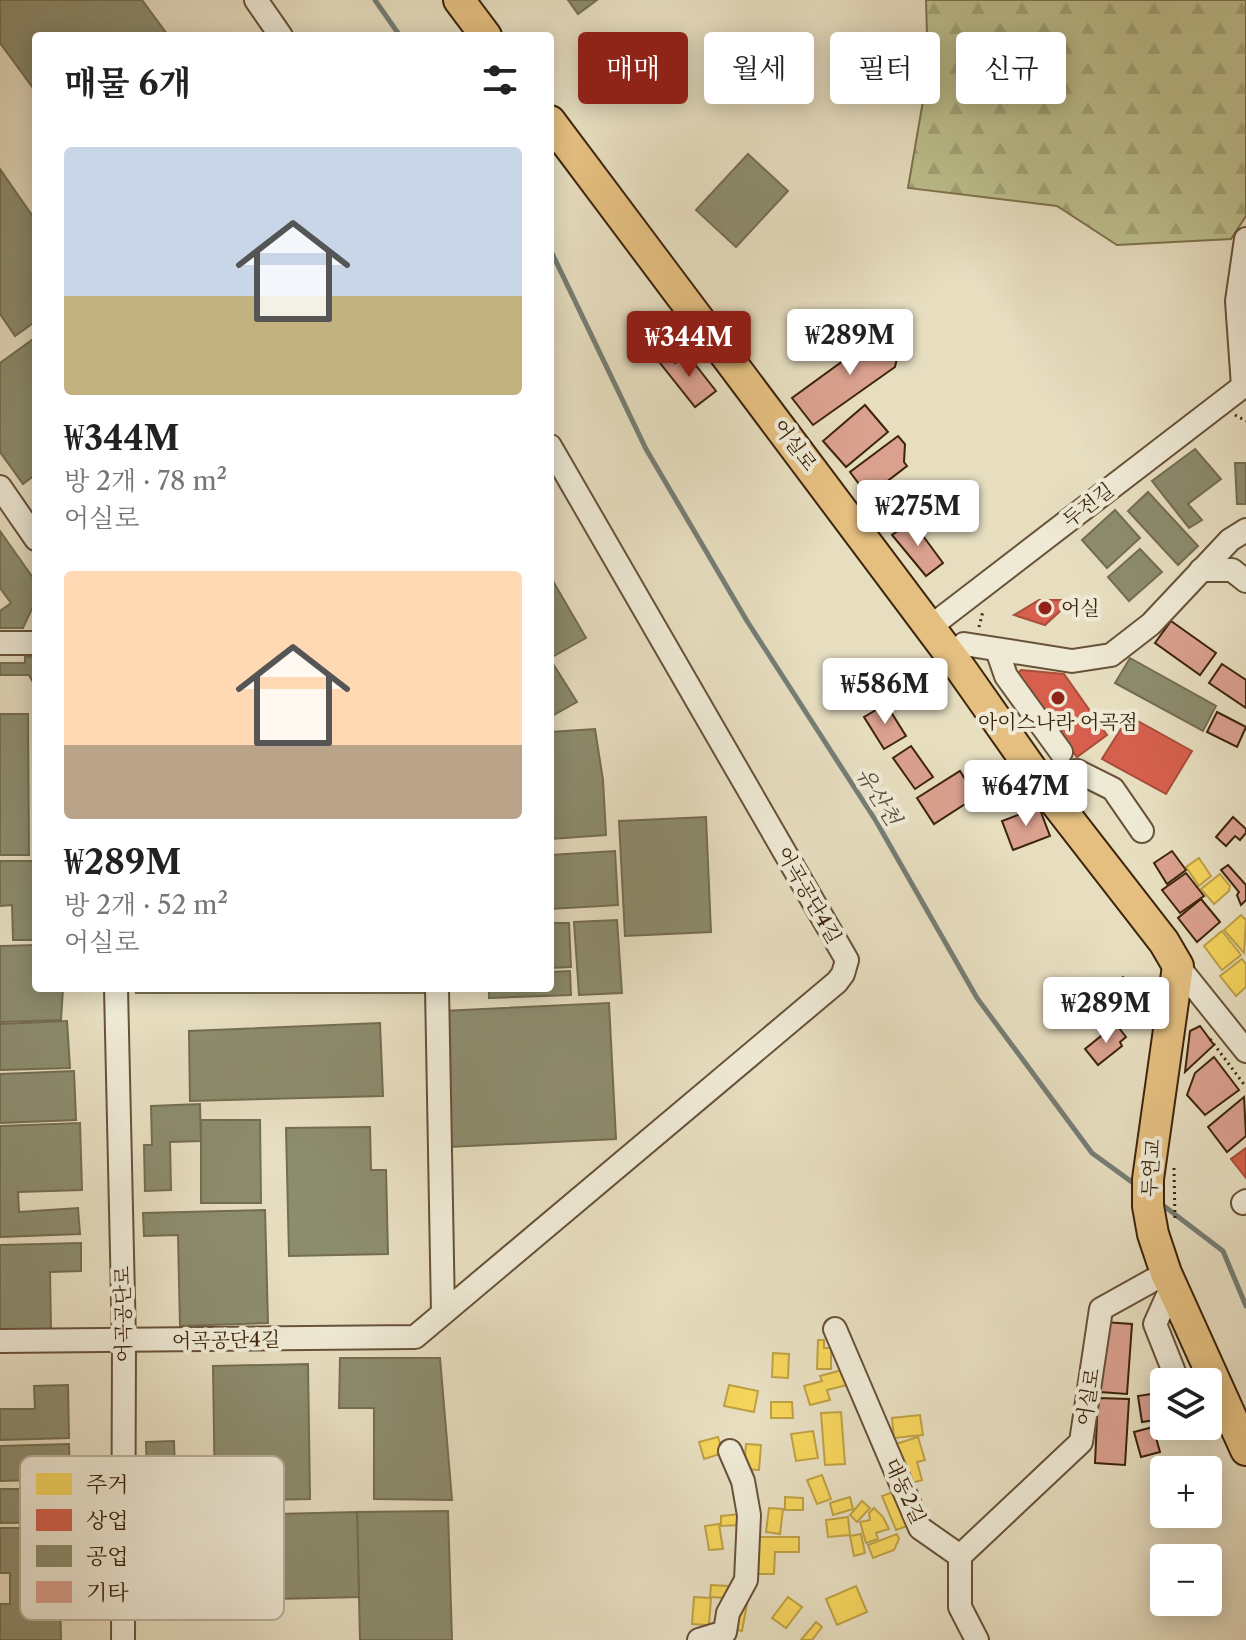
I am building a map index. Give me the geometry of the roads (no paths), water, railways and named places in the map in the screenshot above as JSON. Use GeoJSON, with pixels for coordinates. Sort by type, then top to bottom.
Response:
{"type":"FeatureCollection","features":[{"type":"Feature","properties":{"kind":"main road"},"geometry":{"type":"LineString","coordinates":[[459,0],[483,32]]}},
{"type":"Feature","properties":{"kind":"main road","name":"어실로"},"geometry":{"type":"LineString","coordinates":[[554,126],[930,627],[963,651],[1049,794],[1164,942],[1178,966]]}},
{"type":"Feature","properties":{"kind":"main road","name":"두연교"},"geometry":{"type":"LineString","coordinates":[[1169,1280],[1164,1227],[1148,1206],[1148,1179],[1178,966]]}},
{"type":"Feature","properties":{"kind":"main road"},"geometry":{"type":"LineString","coordinates":[[1169,1280],[1203,1368]]}},
{"type":"Feature","properties":{"kind":"main road"},"geometry":{"type":"LineString","coordinates":[[1222,1411],[1246,1450]]}},
{"type":"Feature","properties":{"kind":"street"},"geometry":{"type":"LineString","coordinates":[[256,0],[278,32]]}},
{"type":"Feature","properties":{"kind":"street"},"geometry":{"type":"LineString","coordinates":[[1244,385],[1237,301],[1246,239]]}},
{"type":"Feature","properties":{"kind":"street","name":"두전길"},"geometry":{"type":"LineString","coordinates":[[930,627],[1244,385]]}},
{"type":"Feature","properties":{"kind":"street","name":"어곡공단4길"},"geometry":{"type":"LineString","coordinates":[[0,1341],[415,1337],[843,974],[847,960],[554,453]]}},
{"type":"Feature","properties":{"kind":"street"},"geometry":{"type":"LineString","coordinates":[[0,487],[32,533]]}},
{"type":"Feature","properties":{"kind":"street"},"geometry":{"type":"LineString","coordinates":[[963,651],[997,650],[1072,661],[1111,655],[1151,624],[1230,540],[1246,530]]}},
{"type":"Feature","properties":{"kind":"street"},"geometry":{"type":"LineString","coordinates":[[1201,570],[1232,570],[1246,581]]}},
{"type":"Feature","properties":{"kind":"street"},"geometry":{"type":"LineString","coordinates":[[0,643],[32,643]]}},
{"type":"Feature","properties":{"kind":"street"},"geometry":{"type":"LineString","coordinates":[[997,650],[1006,676],[1061,752]]}},
{"type":"Feature","properties":{"kind":"street"},"geometry":{"type":"LineString","coordinates":[[1049,794],[1077,771],[1113,789],[1142,831]]}},
{"type":"Feature","properties":{"kind":"street"},"geometry":{"type":"LineString","coordinates":[[1178,966],[1246,1051]]}},
{"type":"Feature","properties":{"kind":"street","name":"어곡공단로"},"geometry":{"type":"LineString","coordinates":[[116,992],[124,1456]]}},
{"type":"Feature","properties":{"kind":"street"},"geometry":{"type":"LineString","coordinates":[[437,992],[443,1313]]}},
{"type":"Feature","properties":{"kind":"street"},"geometry":{"type":"LineString","coordinates":[[1169,1280],[1155,1324],[1172,1368]]}},
{"type":"Feature","properties":{"kind":"street","name":"어실로"},"geometry":{"type":"LineString","coordinates":[[960,1556],[1081,1442],[1101,1309],[1169,1280]]}},
{"type":"Feature","properties":{"kind":"street","name":"대동2길"},"geometry":{"type":"LineString","coordinates":[[835,1329],[920,1528],[960,1556]]}},
{"type":"Feature","properties":{"kind":"street"},"geometry":{"type":"LineString","coordinates":[[699,1640],[725,1632],[728,1613],[746,1580],[749,1515],[743,1481],[730,1451]]}},
{"type":"Feature","properties":{"kind":"street"},"geometry":{"type":"LineString","coordinates":[[960,1556],[960,1607],[977,1640]]}},
{"type":"Feature","properties":{"kind":"street","name":"어곡공단로"},"geometry":{"type":"LineString","coordinates":[[123,1620],[123,1640]]}},
{"type":"Feature","properties":{"kind":"waterway","name":"유산천"},"geometry":{"type":"LineString","coordinates":[[375,0],[397,32]]}},
{"type":"Feature","properties":{"kind":"waterway","name":"유산천"},"geometry":{"type":"LineString","coordinates":[[554,257],[646,449],[747,621],[876,821],[977,998],[1092,1153],[1136,1185]]}},
{"type":"Feature","properties":{"kind":"waterway","name":"유산천"},"geometry":{"type":"LineString","coordinates":[[1160,1203],[1223,1251],[1246,1306]]}},
{"type":"Feature","properties":{"kind":"place","name":"어실"},"geometry":{"type":"Point","coordinates":[1045,608]}},
{"type":"Feature","properties":{"kind":"place","name":"아이스나라 어곡점"},"geometry":{"type":"Point","coordinates":[1058,698]}}]}
